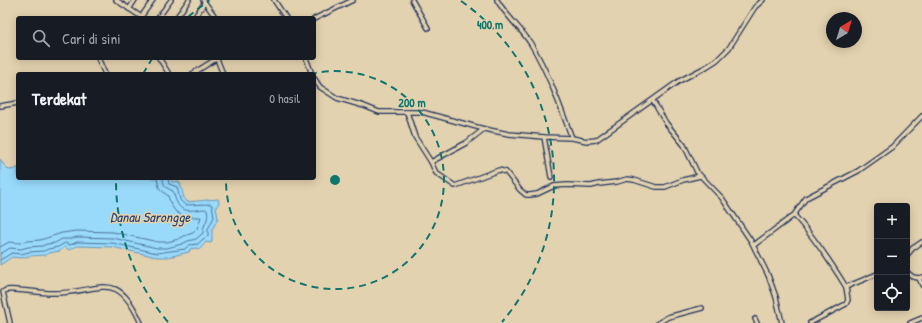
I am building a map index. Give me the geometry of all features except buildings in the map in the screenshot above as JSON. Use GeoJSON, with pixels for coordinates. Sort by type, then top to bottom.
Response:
{"type":"FeatureCollection","features":[{"type":"Feature","properties":{"kind":"street"},"geometry":{"type":"LineString","coordinates":[[117,0],[139,16]]}},
{"type":"Feature","properties":{"kind":"street"},"geometry":{"type":"LineString","coordinates":[[129,9],[135,0]]}},
{"type":"Feature","properties":{"kind":"street"},"geometry":{"type":"LineString","coordinates":[[143,16],[153,0]]}},
{"type":"Feature","properties":{"kind":"street"},"geometry":{"type":"LineString","coordinates":[[159,16],[171,0]]}},
{"type":"Feature","properties":{"kind":"street"},"geometry":{"type":"LineString","coordinates":[[177,16],[189,0]]}},
{"type":"Feature","properties":{"kind":"street"},"geometry":{"type":"LineString","coordinates":[[274,0],[285,16]]}},
{"type":"Feature","properties":{"kind":"street"},"geometry":{"type":"LineString","coordinates":[[316,18],[353,0]]}},
{"type":"Feature","properties":{"kind":"street"},"geometry":{"type":"LineString","coordinates":[[412,0],[428,28]]}},
{"type":"Feature","properties":{"kind":"street"},"geometry":{"type":"LineString","coordinates":[[497,0],[525,35],[542,64],[549,77],[572,138]]}},
{"type":"Feature","properties":{"kind":"street"},"geometry":{"type":"LineString","coordinates":[[316,81],[320,88],[337,98],[379,112],[430,113],[484,129],[509,134],[572,138],[587,141],[596,140],[653,101],[679,81],[717,60],[729,48],[755,7],[764,0]]}},
{"type":"Feature","properties":{"kind":"street"},"geometry":{"type":"LineString","coordinates":[[204,1],[212,16]]}},
{"type":"Feature","properties":{"kind":"street"},"geometry":{"type":"LineString","coordinates":[[195,16],[204,1]]}},
{"type":"Feature","properties":{"kind":"street"},"geometry":{"type":"LineString","coordinates":[[99,60],[104,72]]}},
{"type":"Feature","properties":{"kind":"street"},"geometry":{"type":"LineString","coordinates":[[160,60],[168,72]]}},
{"type":"Feature","properties":{"kind":"street"},"geometry":{"type":"LineString","coordinates":[[195,72],[215,60]]}},
{"type":"Feature","properties":{"kind":"street"},"geometry":{"type":"LineString","coordinates":[[217,60],[222,72]]}},
{"type":"Feature","properties":{"kind":"street"},"geometry":{"type":"LineString","coordinates":[[307,60],[311,72]]}},
{"type":"Feature","properties":{"kind":"street"},"geometry":{"type":"LineString","coordinates":[[653,101],[666,123],[684,145],[700,176],[722,198],[754,245],[770,281],[782,323]]}},
{"type":"Feature","properties":{"kind":"street"},"geometry":{"type":"LineString","coordinates":[[0,106],[16,103]]}},
{"type":"Feature","properties":{"kind":"street"},"geometry":{"type":"LineString","coordinates":[[407,112],[415,137],[437,174],[455,186],[494,171],[502,170],[512,177],[520,190],[526,195],[537,194],[554,186],[592,186],[627,179],[656,187],[665,187],[683,180],[700,176]]}},
{"type":"Feature","properties":{"kind":"street"},"geometry":{"type":"LineString","coordinates":[[754,245],[794,215],[806,198],[858,171],[892,147],[922,116]]}},
{"type":"Feature","properties":{"kind":"street"},"geometry":{"type":"LineString","coordinates":[[431,162],[466,143],[484,129]]}},
{"type":"Feature","properties":{"kind":"street"},"geometry":{"type":"LineString","coordinates":[[544,137],[551,177]]}},
{"type":"Feature","properties":{"kind":"street"},"geometry":{"type":"LineString","coordinates":[[794,215],[808,230],[846,287],[848,300],[846,304],[810,323]]}},
{"type":"Feature","properties":{"kind":"street"},"geometry":{"type":"LineString","coordinates":[[910,252],[922,242]]}},
{"type":"Feature","properties":{"kind":"street"},"geometry":{"type":"LineString","coordinates":[[910,274],[913,277],[921,277],[922,286]]}},
{"type":"Feature","properties":{"kind":"street"},"geometry":{"type":"LineString","coordinates":[[846,287],[875,275]]}},
{"type":"Feature","properties":{"kind":"street"},"geometry":{"type":"LineString","coordinates":[[10,323],[4,292],[6,290],[57,293],[76,292],[105,287],[116,289],[128,300],[141,323]]}},
{"type":"Feature","properties":{"kind":"street"},"geometry":{"type":"LineString","coordinates":[[658,323],[668,317],[702,308]]}},
{"type":"Feature","properties":{"kind":"street"},"geometry":{"type":"LineString","coordinates":[[910,323],[922,318]]}},
{"type":"Feature","properties":{"kind":"street"},"geometry":{"type":"LineString","coordinates":[[755,319],[757,323]]}},
{"type":"Feature","properties":{"kind":"water","name":"Danau Sarongge"},"geometry":{"type":"Polygon","coordinates":[[[0,159],[9,170],[16,169],[16,180],[172,180],[172,182],[178,181],[180,183],[184,198],[187,202],[218,199],[219,203],[216,207],[218,218],[212,230],[211,243],[206,242],[200,249],[190,249],[189,252],[168,257],[157,257],[112,247],[77,246],[69,250],[65,247],[60,251],[46,255],[22,258],[12,257],[0,265],[0,159]]]}}]}
